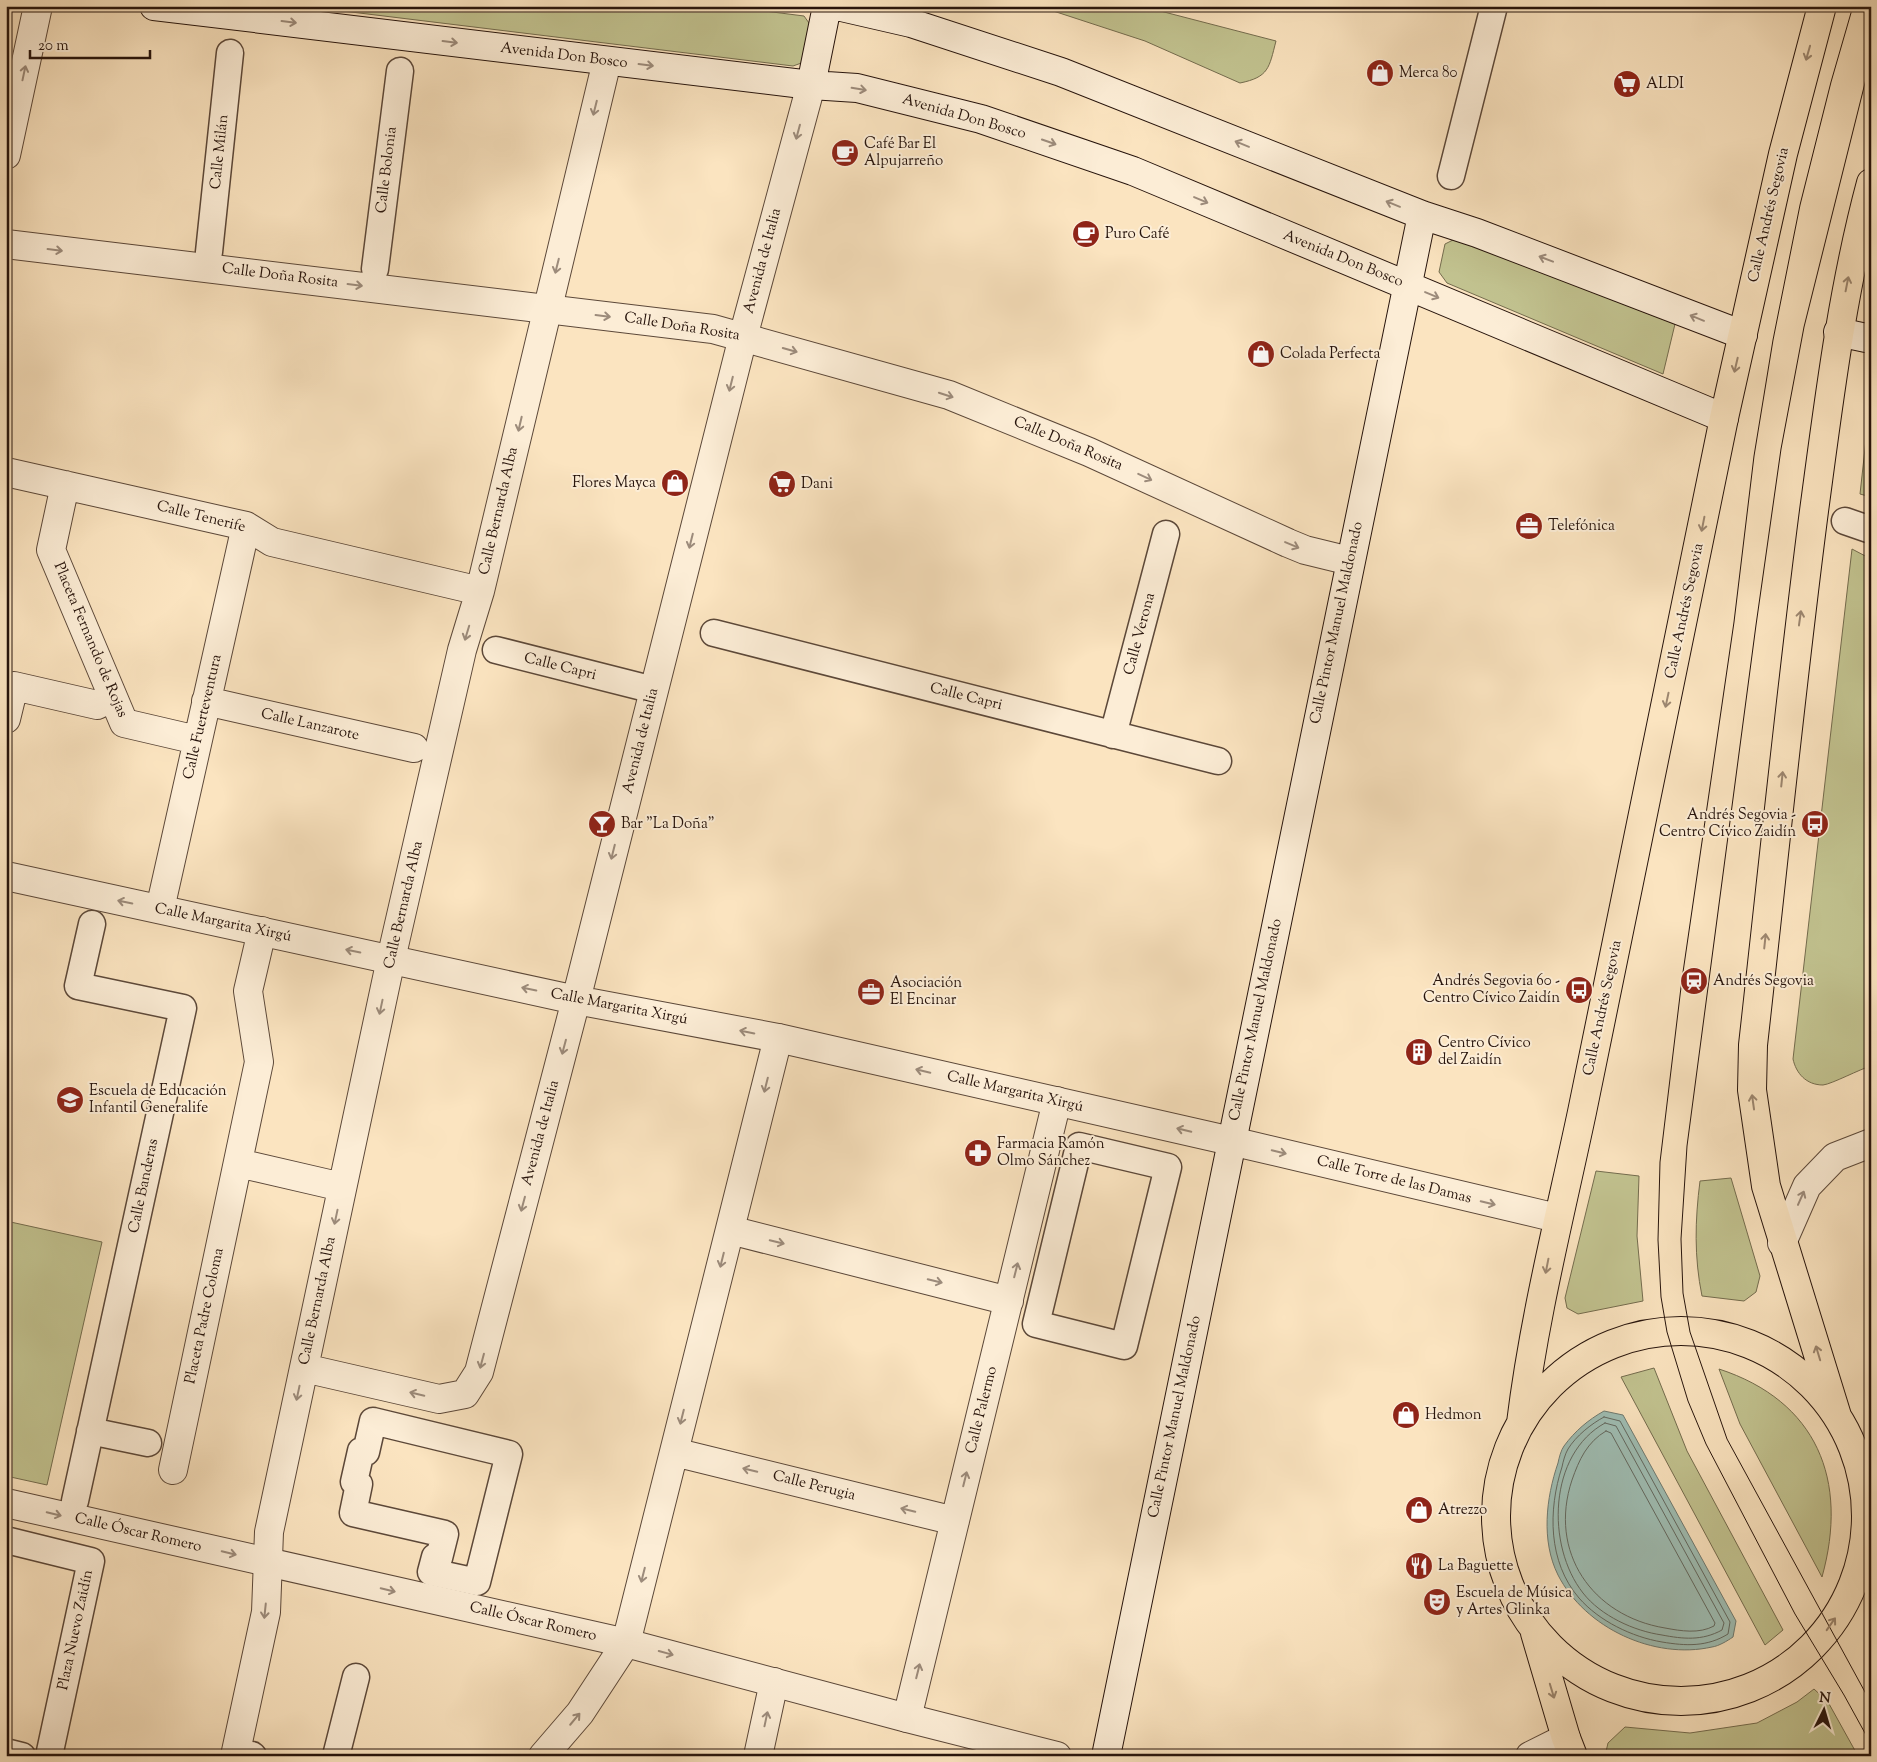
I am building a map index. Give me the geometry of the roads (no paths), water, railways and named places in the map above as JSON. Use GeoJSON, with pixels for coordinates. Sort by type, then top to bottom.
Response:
{"type":"FeatureCollection","features":[{"type":"Feature","properties":{"kind":"main road","name":"Calle Andrés Segovia"},"geometry":{"type":"LineString","coordinates":[[1521,1422],[1529,1356],[1557,1218],[1580,1119],[1724,418],[1785,145],[1822,6]]}},
{"type":"Feature","properties":{"kind":"main road"},"geometry":{"type":"LineString","coordinates":[[1837,1416],[1820,1394],[1798,1373],[1760,1350],[1720,1336],[1690,1332],[1667,1332],[1630,1339],[1587,1357],[1562,1374],[1540,1396],[1521,1422],[1507,1452],[1501,1478],[1496,1521],[1499,1549],[1506,1577],[1517,1603],[1533,1627],[1554,1651],[1579,1671],[1629,1694],[1661,1700],[1693,1701],[1726,1696],[1757,1685],[1794,1663],[1829,1628],[1844,1605],[1855,1580],[1862,1553],[1866,1526],[1865,1477],[1837,1416],[1782,1243],[1766,1186],[1752,1090],[1753,1045],[1798,630],[1838,332],[1854,246],[1871,183]]}},
{"type":"Feature","properties":{"kind":"main road"},"geometry":{"type":"LineString","coordinates":[[1533,1627],[1570,1747]]}},
{"type":"Feature","properties":{"kind":"street"},"geometry":{"type":"LineString","coordinates":[[6,155],[38,6]]}},
{"type":"Feature","properties":{"kind":"street","name":"Avenida Don Bosco"},"geometry":{"type":"LineString","coordinates":[[154,6],[873,91],[990,122],[1133,171],[1724,418]]}},
{"type":"Feature","properties":{"kind":"street","name":"Avenida de Italia"},"geometry":{"type":"LineString","coordinates":[[304,1368],[440,1399],[465,1394],[479,1372],[576,1000],[743,336],[811,85],[828,6]]}},
{"type":"Feature","properties":{"kind":"street"},"geometry":{"type":"LineString","coordinates":[[836,6],[911,23],[1062,72],[1422,215],[1477,233],[1743,335]]}},
{"type":"Feature","properties":{"kind":"street"},"geometry":{"type":"LineString","coordinates":[[1451,176],[1494,6]]}},
{"type":"Feature","properties":{"kind":"street","name":"Calle Milán"},"geometry":{"type":"LineString","coordinates":[[209,252],[230,53]]}},
{"type":"Feature","properties":{"kind":"street","name":"Calle Bernarda Alba"},"geometry":{"type":"LineString","coordinates":[[235,1756],[266,1612],[266,1562],[269,1532],[391,959],[462,650],[480,591],[607,61]]}},
{"type":"Feature","properties":{"kind":"street","name":"Calle Bolonia"},"geometry":{"type":"LineString","coordinates":[[375,269],[400,71]]}},
{"type":"Feature","properties":{"kind":"street","name":"Calle Pintor Manuel Maldonado"},"geometry":{"type":"LineString","coordinates":[[1106,1756],[1406,285],[1422,215]]}},
{"type":"Feature","properties":{"kind":"street","name":"Calle Doña Rosita"},"geometry":{"type":"LineString","coordinates":[[6,244],[713,329],[743,336],[949,395],[1089,452],[1297,546],[1350,561]]}},
{"type":"Feature","properties":{"kind":"street"},"geometry":{"type":"LineString","coordinates":[[1838,332],[1871,339]]}},
{"type":"Feature","properties":{"kind":"street","name":"Calle Tenerife"},"geometry":{"type":"LineString","coordinates":[[6,472],[246,526],[272,542],[480,591]]}},
{"type":"Feature","properties":{"kind":"street","name":"Placeta Fernando de Rojas"},"geometry":{"type":"LineString","coordinates":[[65,486],[51,550],[124,723],[198,740]]}},
{"type":"Feature","properties":{"kind":"street"},"geometry":{"type":"LineString","coordinates":[[1846,521],[1871,530]]}},
{"type":"Feature","properties":{"kind":"street","name":"Calle Fuerteventura"},"geometry":{"type":"LineString","coordinates":[[160,909],[246,526]]}},
{"type":"Feature","properties":{"kind":"street","name":"Calle Verona"},"geometry":{"type":"LineString","coordinates":[[1113,735],[1166,534]]}},
{"type":"Feature","properties":{"kind":"street","name":"Calle Capri"},"geometry":{"type":"LineString","coordinates":[[714,633],[1218,761]]}},
{"type":"Feature","properties":{"kind":"street","name":"Calle Capri"},"geometry":{"type":"LineString","coordinates":[[496,650],[654,690]]}},
{"type":"Feature","properties":{"kind":"street"},"geometry":{"type":"LineString","coordinates":[[6,719],[14,686],[97,705],[113,697]]}},
{"type":"Feature","properties":{"kind":"street","name":"Calle Lanzarote"},"geometry":{"type":"LineString","coordinates":[[206,701],[414,748]]}},
{"type":"Feature","properties":{"kind":"street","name":"Calle Margarita Xirgú"},"geometry":{"type":"LineString","coordinates":[[6,876],[576,1000],[778,1038],[1231,1141]]}},
{"type":"Feature","properties":{"kind":"street","name":"Calle Banderas"},"geometry":{"type":"LineString","coordinates":[[75,1501],[183,1008],[78,986],[92,924]]}},
{"type":"Feature","properties":{"kind":"street","name":"Placeta Padre Coloma"},"geometry":{"type":"LineString","coordinates":[[173,1470],[259,1062],[248,991],[262,931]]}},
{"type":"Feature","properties":{"kind":"street"},"geometry":{"type":"LineString","coordinates":[[543,1756],[580,1713],[626,1643],[778,1038]]}},
{"type":"Feature","properties":{"kind":"street","name":"Calle Palermo"},"geometry":{"type":"LineString","coordinates":[[907,1718],[1057,1101]]}},
{"type":"Feature","properties":{"kind":"street","name":"Calle Torre de las Damas"},"geometry":{"type":"LineString","coordinates":[[1231,1141],[1557,1218]]}},
{"type":"Feature","properties":{"kind":"street"},"geometry":{"type":"LineString","coordinates":[[1782,1243],[1807,1186],[1836,1157],[1871,1143]]}},
{"type":"Feature","properties":{"kind":"street"},"geometry":{"type":"LineString","coordinates":[[1079,1146],[1168,1167],[1124,1346],[1036,1324],[1079,1146]]}},
{"type":"Feature","properties":{"kind":"street"},"geometry":{"type":"LineString","coordinates":[[238,1163],[342,1187]]}},
{"type":"Feature","properties":{"kind":"street"},"geometry":{"type":"LineString","coordinates":[[730,1230],[1009,1301]]}},
{"type":"Feature","properties":{"kind":"street"},"geometry":{"type":"LineString","coordinates":[[373,1420],[497,1447],[464,1583],[431,1572],[435,1557],[439,1558],[445,1534],[353,1513],[359,1484],[354,1482],[361,1451],[366,1452],[373,1420]]}},
{"type":"Feature","properties":{"kind":"street"},"geometry":{"type":"LineString","coordinates":[[90,1431],[148,1443]]}},
{"type":"Feature","properties":{"kind":"street","name":"Calle Perugia"},"geometry":{"type":"LineString","coordinates":[[674,1452],[955,1521]]}},
{"type":"Feature","properties":{"kind":"street","name":"Calle Óscar Romero"},"geometry":{"type":"LineString","coordinates":[[6,1503],[626,1643],[1057,1756]]}},
{"type":"Feature","properties":{"kind":"street","name":"Plaza Nuevo Zaidín"},"geometry":{"type":"LineString","coordinates":[[6,1540],[91,1561],[49,1756]]}},
{"type":"Feature","properties":{"kind":"street"},"geometry":{"type":"LineString","coordinates":[[336,1756],[356,1677]]}},
{"type":"Feature","properties":{"kind":"street"},"geometry":{"type":"LineString","coordinates":[[758,1756],[774,1682]]}},
{"type":"Feature","properties":{"kind":"street"},"geometry":{"type":"LineString","coordinates":[[1530,1756],[1570,1747]]}},
{"type":"Feature","properties":{"kind":"street"},"geometry":{"type":"LineString","coordinates":[[6,1752],[22,1756]]}},
{"type":"Feature","properties":{"kind":"water"},"geometry":{"type":"Polygon","coordinates":[[[1604,1411],[1623,1415],[1736,1621],[1733,1637],[1717,1646],[1690,1650],[1667,1649],[1623,1636],[1585,1610],[1570,1594],[1558,1575],[1549,1548],[1547,1519],[1551,1490],[1560,1454],[1564,1446],[1582,1426],[1604,1411]]]}},
{"type":"Feature","properties":{"kind":"tram line"},"geometry":{"type":"LineString","coordinates":[[1853,6],[1831,82],[1800,205],[1773,340],[1754,456],[1734,622],[1682,979],[1660,1162],[1658,1240],[1661,1297],[1667,1332],[1688,1401],[1706,1444],[1795,1614],[1871,1744]]}},
{"type":"Feature","properties":{"kind":"tram line"},"geometry":{"type":"LineString","coordinates":[[1871,59],[1804,327],[1781,449],[1687,1146],[1681,1239],[1683,1293],[1690,1332],[1727,1439],[1871,1703]]}},
{"type":"Feature","properties":{"kind":"place","name":"Merca 80"},"geometry":{"type":"Point","coordinates":[1380,73]}},
{"type":"Feature","properties":{"kind":"place","name":"ALDI"},"geometry":{"type":"Point","coordinates":[1627,84]}},
{"type":"Feature","properties":{"kind":"place","name":"Café Bar El Alpujarreño"},"geometry":{"type":"Point","coordinates":[845,153]}},
{"type":"Feature","properties":{"kind":"place","name":"Puro Café"},"geometry":{"type":"Point","coordinates":[1086,234]}},
{"type":"Feature","properties":{"kind":"place","name":"Colada Perfecta"},"geometry":{"type":"Point","coordinates":[1261,354]}},
{"type":"Feature","properties":{"kind":"place","name":"Flores Mayca"},"geometry":{"type":"Point","coordinates":[675,483]}},
{"type":"Feature","properties":{"kind":"place","name":"Dani"},"geometry":{"type":"Point","coordinates":[782,484]}},
{"type":"Feature","properties":{"kind":"place","name":"Telefónica"},"geometry":{"type":"Point","coordinates":[1529,526]}},
{"type":"Feature","properties":{"kind":"place","name":"Bar \"La Doña\""},"geometry":{"type":"Point","coordinates":[602,824]}},
{"type":"Feature","properties":{"kind":"place","name":"Andrés Segovia - Centro Cívico Zaidín"},"geometry":{"type":"Point","coordinates":[1815,824]}},
{"type":"Feature","properties":{"kind":"place","name":"Andrés Segovia"},"geometry":{"type":"Point","coordinates":[1694,981]}},
{"type":"Feature","properties":{"kind":"place","name":"Andrés Segovia 60 - Centro Cívico Zaidín"},"geometry":{"type":"Point","coordinates":[1579,990]}},
{"type":"Feature","properties":{"kind":"place","name":"Asociación El Encinar"},"geometry":{"type":"Point","coordinates":[871,992]}},
{"type":"Feature","properties":{"kind":"place","name":"Centro Cívico del Zaidín"},"geometry":{"type":"Point","coordinates":[1419,1052]}},
{"type":"Feature","properties":{"kind":"place","name":"Escuela de Educación Infantil Generalife"},"geometry":{"type":"Point","coordinates":[70,1100]}},
{"type":"Feature","properties":{"kind":"place","name":"Farmacia Ramón Olmo Sánchez"},"geometry":{"type":"Point","coordinates":[978,1153]}},
{"type":"Feature","properties":{"kind":"place","name":"Hedmon"},"geometry":{"type":"Point","coordinates":[1406,1415]}},
{"type":"Feature","properties":{"kind":"place","name":"Atrezzo"},"geometry":{"type":"Point","coordinates":[1419,1510]}},
{"type":"Feature","properties":{"kind":"place","name":"La Baguette"},"geometry":{"type":"Point","coordinates":[1419,1566]}},
{"type":"Feature","properties":{"kind":"place","name":"Escuela de Música y Artes Glinka"},"geometry":{"type":"Point","coordinates":[1437,1602]}}]}
